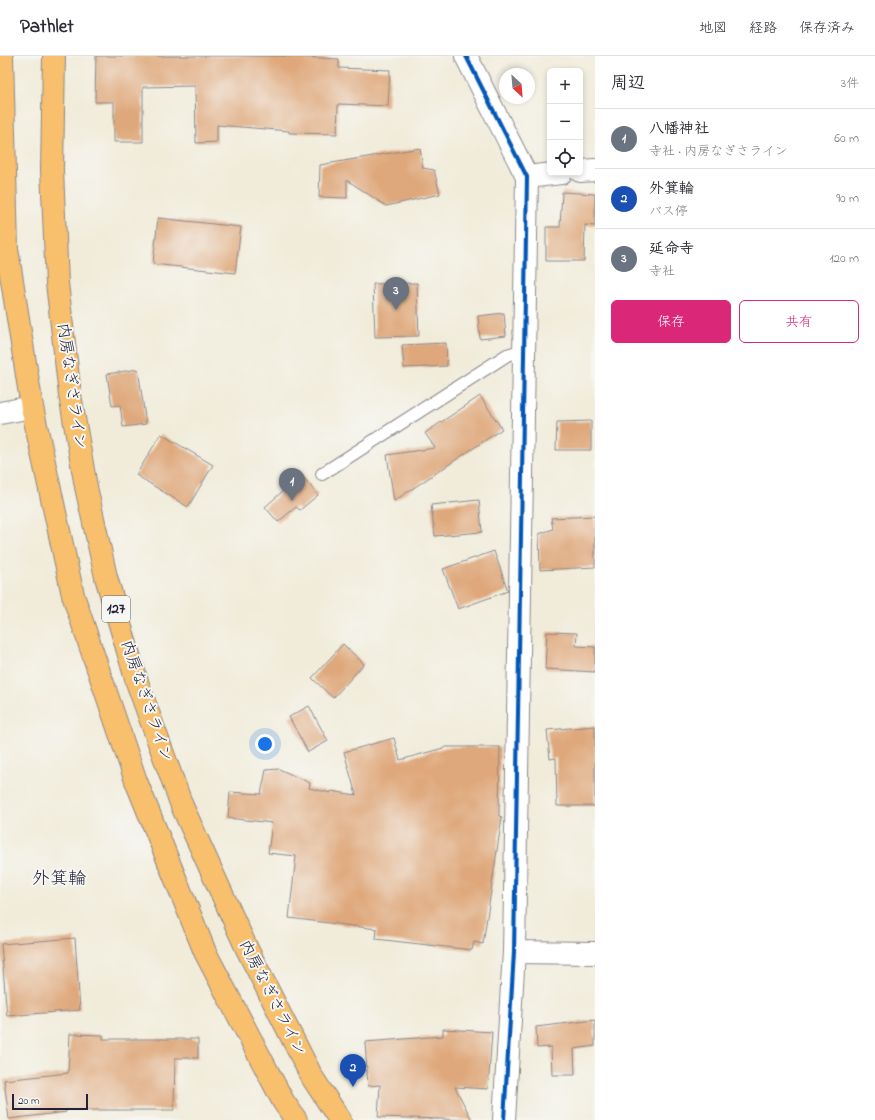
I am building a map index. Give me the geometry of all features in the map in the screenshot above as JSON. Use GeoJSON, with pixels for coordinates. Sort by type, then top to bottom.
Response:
{"type":"FeatureCollection","features":[{"type":"Feature","properties":{"kind":"highway","name":"127"},"geometry":{"type":"LineString","coordinates":[[2,56],[1,78],[7,249],[32,407],[73,595],[136,780],[205,952],[283,1101],[296,1120]]}},
{"type":"Feature","properties":{"kind":"highway","name":"内房なぎさライン"},"geometry":{"type":"LineString","coordinates":[[54,56],[52,170],[58,283],[70,395],[86,487],[106,577],[138,682],[182,806],[247,949],[312,1077],[340,1120]]}},
{"type":"Feature","properties":{"kind":"street"},"geometry":{"type":"LineString","coordinates":[[466,56],[527,177],[514,952],[504,1120]]}},
{"type":"Feature","properties":{"kind":"street"},"geometry":{"type":"LineString","coordinates":[[583,171],[595,170]]}},
{"type":"Feature","properties":{"kind":"street"},"geometry":{"type":"LineString","coordinates":[[527,177],[547,175]]}},
{"type":"Feature","properties":{"kind":"street"},"geometry":{"type":"LineString","coordinates":[[0,413],[32,407]]}},
{"type":"Feature","properties":{"kind":"street"},"geometry":{"type":"LineString","coordinates":[[514,952],[595,952]]}},
{"type":"Feature","properties":{"kind":"lane"},"geometry":{"type":"LineString","coordinates":[[322,474],[507,355],[524,350]]}},
{"type":"Feature","properties":{"kind":"building"},"geometry":{"type":"Polygon","coordinates":[[[96,56],[284,56],[339,59],[339,68],[390,70],[388,106],[338,104],[337,134],[289,133],[289,131],[217,125],[217,142],[196,143],[195,86],[143,87],[143,142],[114,142],[114,102],[95,102],[96,56]]]}},
{"type":"Feature","properties":{"kind":"building"},"geometry":{"type":"Polygon","coordinates":[[[420,148],[423,168],[434,170],[440,194],[386,206],[347,180],[347,198],[319,197],[320,165],[420,148]]]}},
{"type":"Feature","properties":{"kind":"building"},"geometry":{"type":"Polygon","coordinates":[[[562,192],[595,194],[595,226],[585,225],[584,261],[546,261],[546,227],[560,227],[562,192]]]}},
{"type":"Feature","properties":{"kind":"building"},"geometry":{"type":"Polygon","coordinates":[[[158,218],[241,227],[235,273],[153,264],[158,218]]]}},
{"type":"Feature","properties":{"kind":"building"},"geometry":{"type":"Polygon","coordinates":[[[417,283],[419,336],[375,337],[373,284],[417,283]]]}},
{"type":"Feature","properties":{"kind":"building"},"geometry":{"type":"Polygon","coordinates":[[[504,313],[506,336],[480,339],[478,316],[504,313]]]}},
{"type":"Feature","properties":{"kind":"building"},"geometry":{"type":"Polygon","coordinates":[[[446,343],[447,366],[404,368],[402,345],[446,343]]]}},
{"type":"Feature","properties":{"kind":"building"},"geometry":{"type":"Polygon","coordinates":[[[138,369],[146,424],[123,427],[120,405],[112,406],[107,374],[138,369]]]}},
{"type":"Feature","properties":{"kind":"building"},"geometry":{"type":"Polygon","coordinates":[[[480,396],[502,429],[394,501],[387,455],[435,448],[425,433],[480,396]]]}},
{"type":"Feature","properties":{"kind":"building"},"geometry":{"type":"Polygon","coordinates":[[[591,421],[591,450],[556,450],[557,422],[591,421]]]}},
{"type":"Feature","properties":{"kind":"building"},"geometry":{"type":"Polygon","coordinates":[[[161,434],[213,465],[188,507],[136,475],[161,434]]]}},
{"type":"Feature","properties":{"kind":"building"},"geometry":{"type":"Polygon","coordinates":[[[298,471],[318,495],[300,510],[296,507],[278,522],[265,507],[283,491],[279,486],[298,471]]]}},
{"type":"Feature","properties":{"kind":"building"},"geometry":{"type":"Polygon","coordinates":[[[479,500],[482,532],[435,536],[431,505],[479,500]]]}},
{"type":"Feature","properties":{"kind":"building"},"geometry":{"type":"Polygon","coordinates":[[[595,516],[595,567],[540,570],[539,534],[553,529],[551,518],[595,516]]]}},
{"type":"Feature","properties":{"kind":"building"},"geometry":{"type":"Polygon","coordinates":[[[494,551],[508,591],[458,609],[443,569],[494,551]]]}},
{"type":"Feature","properties":{"kind":"building"},"geometry":{"type":"Polygon","coordinates":[[[547,632],[577,633],[576,646],[595,647],[595,672],[545,669],[547,632]]]}},
{"type":"Feature","properties":{"kind":"building"},"geometry":{"type":"Polygon","coordinates":[[[343,644],[364,664],[333,698],[312,678],[343,644]]]}},
{"type":"Feature","properties":{"kind":"building"},"geometry":{"type":"Polygon","coordinates":[[[309,706],[328,741],[308,752],[289,717],[309,706]]]}},
{"type":"Feature","properties":{"kind":"building"},"geometry":{"type":"Polygon","coordinates":[[[595,726],[595,806],[557,806],[556,758],[550,759],[547,730],[595,726]]]}},
{"type":"Feature","properties":{"kind":"building"},"geometry":{"type":"Polygon","coordinates":[[[394,738],[400,760],[447,747],[500,747],[499,816],[502,817],[483,944],[474,942],[472,950],[376,939],[377,929],[289,918],[296,856],[268,853],[272,823],[228,818],[230,792],[261,794],[266,770],[279,769],[310,783],[309,788],[331,793],[330,791],[356,795],[344,752],[394,738]]]}},
{"type":"Feature","properties":{"kind":"building"},"geometry":{"type":"Polygon","coordinates":[[[75,938],[80,1010],[7,1016],[1,944],[75,938]]]}},
{"type":"Feature","properties":{"kind":"building"},"geometry":{"type":"Polygon","coordinates":[[[595,1020],[595,1046],[574,1049],[575,1075],[552,1075],[551,1047],[537,1048],[536,1027],[595,1020]]]}},
{"type":"Feature","properties":{"kind":"building"},"geometry":{"type":"Polygon","coordinates":[[[443,1029],[492,1032],[488,1089],[455,1087],[472,1120],[378,1117],[380,1085],[368,1086],[365,1042],[443,1036],[443,1029]]]}},
{"type":"Feature","properties":{"kind":"building"},"geometry":{"type":"Polygon","coordinates":[[[70,1034],[103,1035],[103,1039],[198,1039],[198,1058],[175,1058],[174,1110],[66,1110],[66,1112],[9,1119],[4,1080],[68,1073],[70,1034]]]}},
{"type":"Feature","properties":{"kind":"cycle path"},"geometry":{"type":"LineString","coordinates":[[466,56],[527,177],[514,952],[504,1120]]}},
{"type":"Feature","properties":{"kind":"place","name":"延命寺"},"geometry":{"type":"Point","coordinates":[396,310]}},
{"type":"Feature","properties":{"kind":"place","name":"八幡神社"},"geometry":{"type":"Point","coordinates":[292,501]}},
{"type":"Feature","properties":{"kind":"place","name":"外箕輪"},"geometry":{"type":"Point","coordinates":[353,1087]}},
{"type":"Feature","properties":{"kind":"district","name":"外箕輪"},"geometry":{"type":"Point","coordinates":[59,880]}}]}
